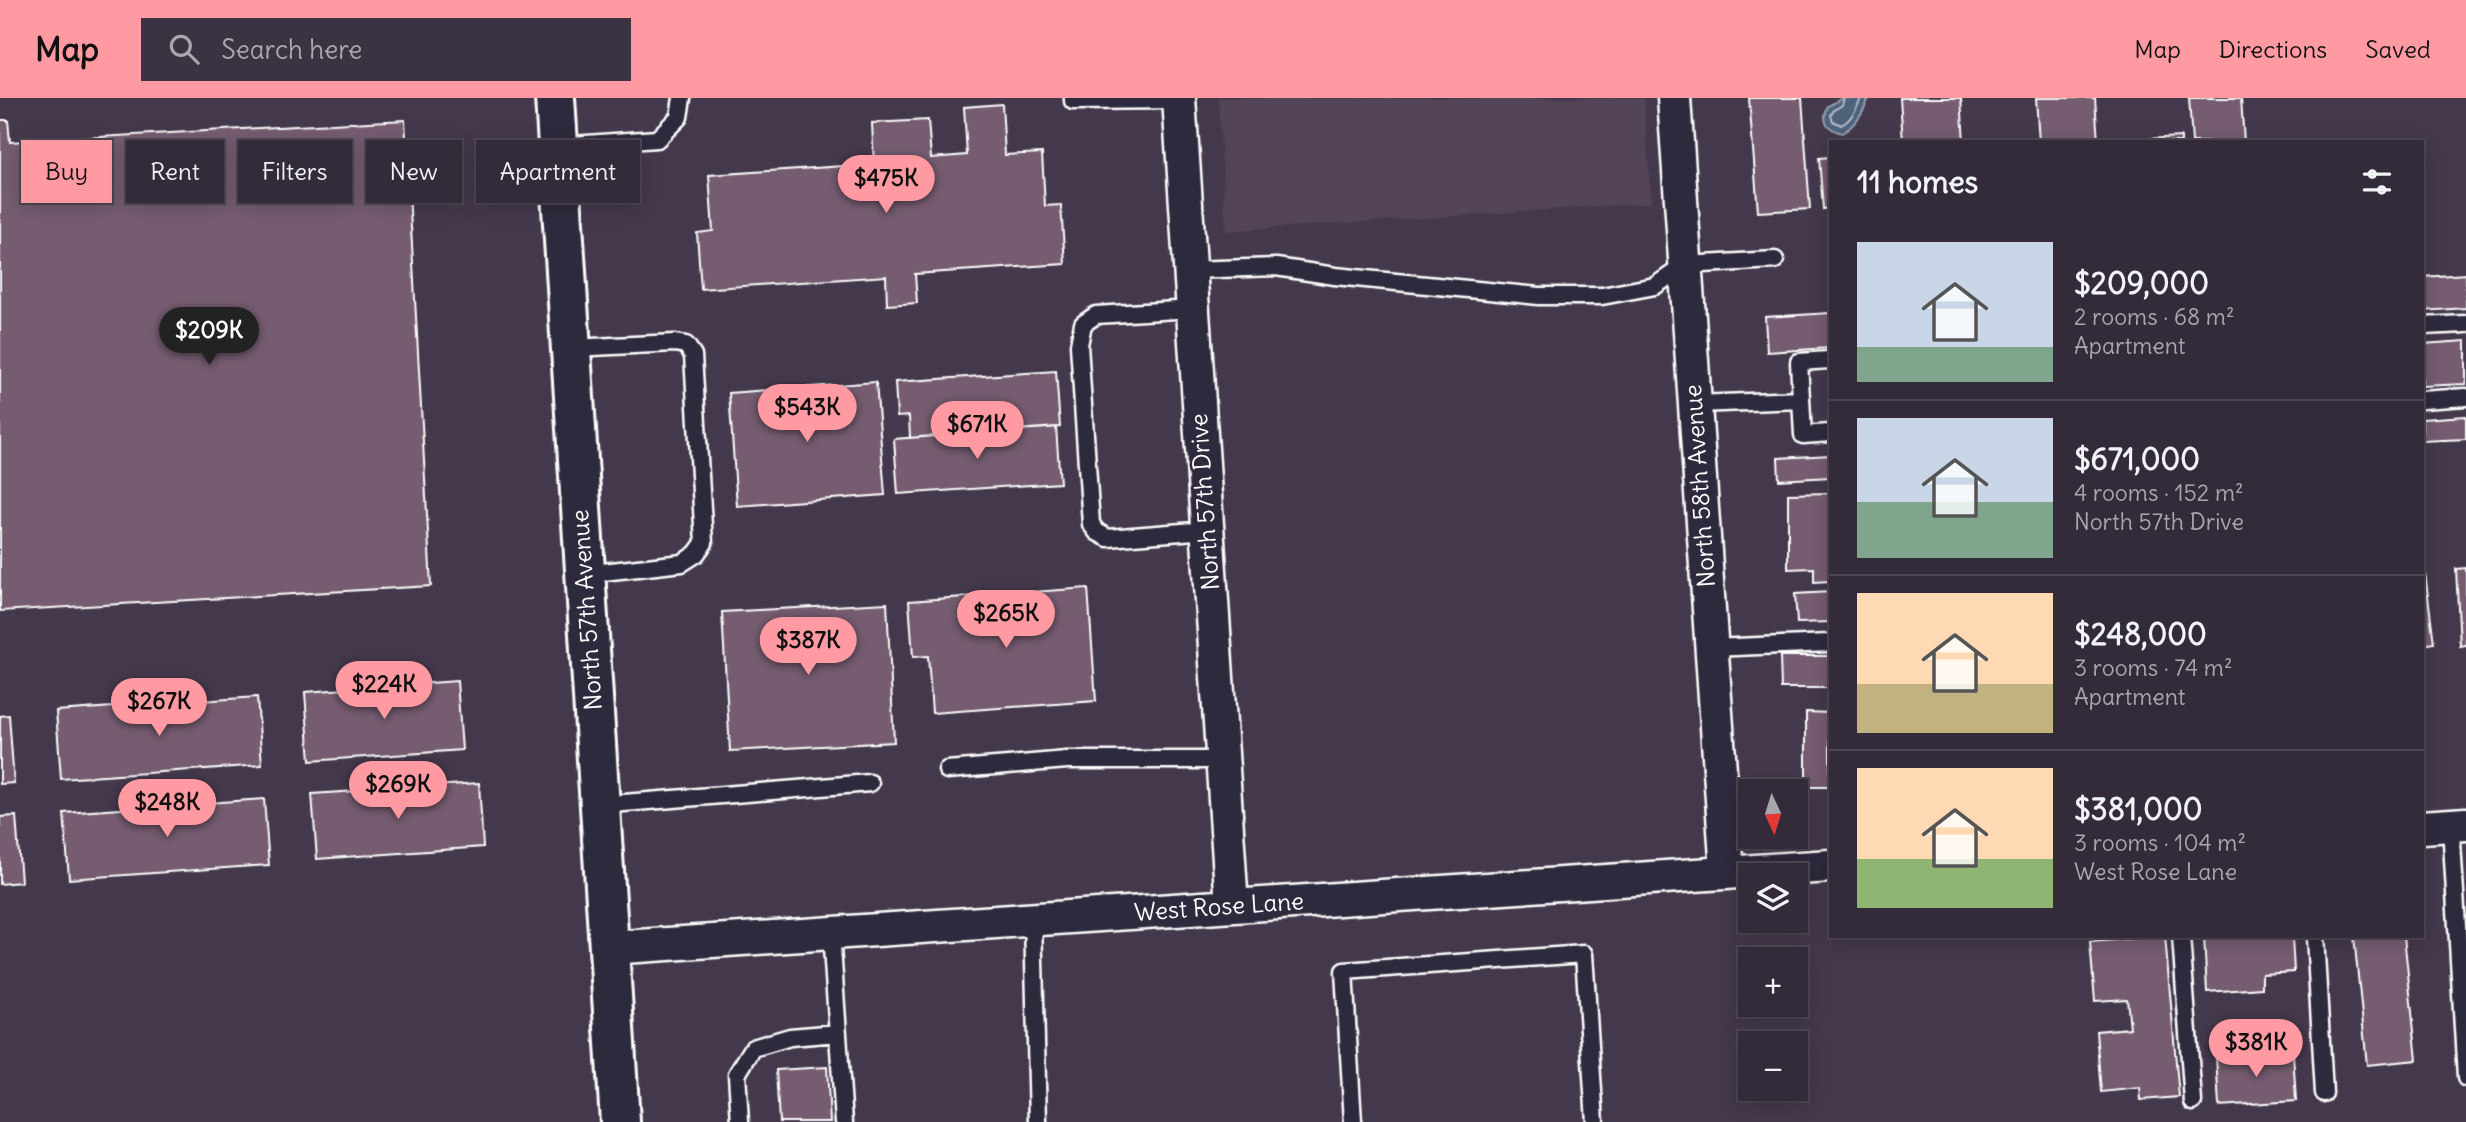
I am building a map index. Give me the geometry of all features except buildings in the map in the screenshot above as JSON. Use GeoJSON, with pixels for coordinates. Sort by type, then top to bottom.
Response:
{"type":"FeatureCollection","features":[{"type":"Feature","properties":{"kind":"street","name":"North 57th Avenue"},"geometry":{"type":"LineString","coordinates":[[555,98],[558,140]]}},
{"type":"Feature","properties":{"kind":"street","name":"North 58th Avenue"},"geometry":{"type":"LineString","coordinates":[[1674,98],[1727,873]]}},
{"type":"Feature","properties":{"kind":"street","name":"North 57th Drive"},"geometry":{"type":"LineString","coordinates":[[1179,99],[1232,906]]}},
{"type":"Feature","properties":{"kind":"street","name":"North 57th Avenue"},"geometry":{"type":"LineString","coordinates":[[562,203],[620,1122]]}},
{"type":"Feature","properties":{"kind":"street","name":"West Rose Lane"},"geometry":{"type":"LineString","coordinates":[[608,948],[1829,866]]}},
{"type":"Feature","properties":{"kind":"lane"},"geometry":{"type":"LineString","coordinates":[[640,140],[657,139],[679,117],[682,98]]}},
{"type":"Feature","properties":{"kind":"lane"},"geometry":{"type":"LineString","coordinates":[[1073,98],[1073,102],[1179,99]]}},
{"type":"Feature","properties":{"kind":"lane"},"geometry":{"type":"LineString","coordinates":[[1190,270],[1276,267],[1335,276],[1539,296],[1602,296],[1655,286],[1685,265],[1775,260]]}},
{"type":"Feature","properties":{"kind":"lane"},"geometry":{"type":"LineString","coordinates":[[1192,309],[1096,315],[1083,324],[1079,345],[1091,524],[1097,532],[1108,538],[1207,530]]}},
{"type":"Feature","properties":{"kind":"lane"},"geometry":{"type":"LineString","coordinates":[[2424,326],[2466,324]]}},
{"type":"Feature","properties":{"kind":"lane"},"geometry":{"type":"LineString","coordinates":[[571,348],[675,342],[686,345],[693,355],[703,516],[704,543],[696,554],[682,563],[585,574]]}},
{"type":"Feature","properties":{"kind":"lane"},"geometry":{"type":"LineString","coordinates":[[1829,360],[1799,362],[1803,435],[1829,433]]}},
{"type":"Feature","properties":{"kind":"lane"},"geometry":{"type":"LineString","coordinates":[[2424,400],[2466,397]]}},
{"type":"Feature","properties":{"kind":"lane"},"geometry":{"type":"LineString","coordinates":[[1695,404],[1801,400]]}},
{"type":"Feature","properties":{"kind":"lane"},"geometry":{"type":"LineString","coordinates":[[1712,648],[1829,643]]}},
{"type":"Feature","properties":{"kind":"lane"},"geometry":{"type":"LineString","coordinates":[[947,770],[1067,760],[1222,760]]}},
{"type":"Feature","properties":{"kind":"lane"},"geometry":{"type":"LineString","coordinates":[[599,805],[870,783]]}},
{"type":"Feature","properties":{"kind":"lane"},"geometry":{"type":"LineString","coordinates":[[2446,825],[2466,1078]]}},
{"type":"Feature","properties":{"kind":"lane"},"geometry":{"type":"LineString","coordinates":[[1032,920],[1038,1122]]}},
{"type":"Feature","properties":{"kind":"lane"},"geometry":{"type":"LineString","coordinates":[[831,933],[844,1122]]}},
{"type":"Feature","properties":{"kind":"lane"},"geometry":{"type":"LineString","coordinates":[[2181,938],[2193,1102]]}},
{"type":"Feature","properties":{"kind":"lane"},"geometry":{"type":"LineString","coordinates":[[2315,938],[2324,1093]]}},
{"type":"Feature","properties":{"kind":"lane"},"geometry":{"type":"LineString","coordinates":[[1353,1122],[1344,971],[1584,954],[1595,1122]]}},
{"type":"Feature","properties":{"kind":"lane"},"geometry":{"type":"LineString","coordinates":[[740,1122],[737,1074],[753,1048],[789,1037],[838,1033]]}},
{"type":"Feature","properties":{"kind":"shaded area"},"geometry":{"type":"Polygon","coordinates":[[[1218,98],[1644,98],[1651,203],[1226,231],[1218,98]]]}},
{"type":"Feature","properties":{"kind":"water"},"geometry":{"type":"Polygon","coordinates":[[[1843,98],[1869,98],[1859,118],[1842,133],[1829,127],[1825,116],[1828,106],[1843,98]]]}}]}
